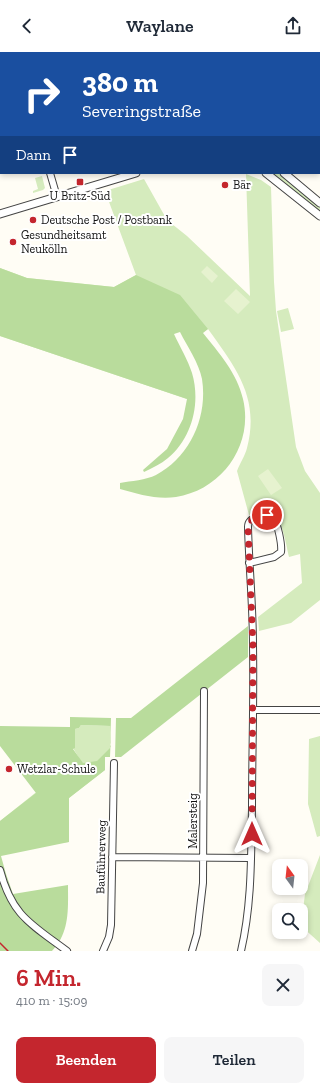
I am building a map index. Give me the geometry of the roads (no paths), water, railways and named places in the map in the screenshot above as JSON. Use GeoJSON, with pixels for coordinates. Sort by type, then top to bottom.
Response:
{"type":"FeatureCollection","features":[{"type":"Feature","properties":{"kind":"street"},"geometry":{"type":"LineString","coordinates":[[50,174],[57,197]]}},
{"type":"Feature","properties":{"kind":"street"},"geometry":{"type":"LineString","coordinates":[[0,214],[133,174]]}},
{"type":"Feature","properties":{"kind":"street"},"geometry":{"type":"LineString","coordinates":[[267,174],[320,216]]}},
{"type":"Feature","properties":{"kind":"street"},"geometry":{"type":"LineString","coordinates":[[285,174],[320,203]]}},
{"type":"Feature","properties":{"kind":"street"},"geometry":{"type":"LineString","coordinates":[[241,951],[247,920],[251,858],[253,631],[249,563],[248,527],[249,522],[253,519],[267,515],[270,516],[276,522],[281,552],[274,557],[249,563]]}},
{"type":"Feature","properties":{"kind":"street","name":"Malersteig"},"geometry":{"type":"LineString","coordinates":[[192,951],[202,899],[204,857],[204,691]]}},
{"type":"Feature","properties":{"kind":"street"},"geometry":{"type":"LineString","coordinates":[[253,710],[320,710]]}},
{"type":"Feature","properties":{"kind":"street","name":"Bauführerweg"},"geometry":{"type":"LineString","coordinates":[[103,951],[111,925],[114,763]]}},
{"type":"Feature","properties":{"kind":"street"},"geometry":{"type":"LineString","coordinates":[[112,857],[251,858]]}},
{"type":"Feature","properties":{"kind":"street"},"geometry":{"type":"LineString","coordinates":[[0,870],[5,889],[16,909],[28,922],[67,951]]}},
{"type":"Feature","properties":{"kind":"railway"},"geometry":{"type":"LineString","coordinates":[[0,943],[8,951]]}},
{"type":"Feature","properties":{"kind":"place","name":"U Britz-Süd"},"geometry":{"type":"Point","coordinates":[80,182]}},
{"type":"Feature","properties":{"kind":"place","name":"Bär"},"geometry":{"type":"Point","coordinates":[225,185]}},
{"type":"Feature","properties":{"kind":"place","name":"Deutsche Post / Postbank"},"geometry":{"type":"Point","coordinates":[33,220]}},
{"type":"Feature","properties":{"kind":"place","name":"Gesundheitsamt Neukölln"},"geometry":{"type":"Point","coordinates":[13,242]}},
{"type":"Feature","properties":{"kind":"place","name":"Wetzlar-Schule"},"geometry":{"type":"Point","coordinates":[9,769]}}]}
